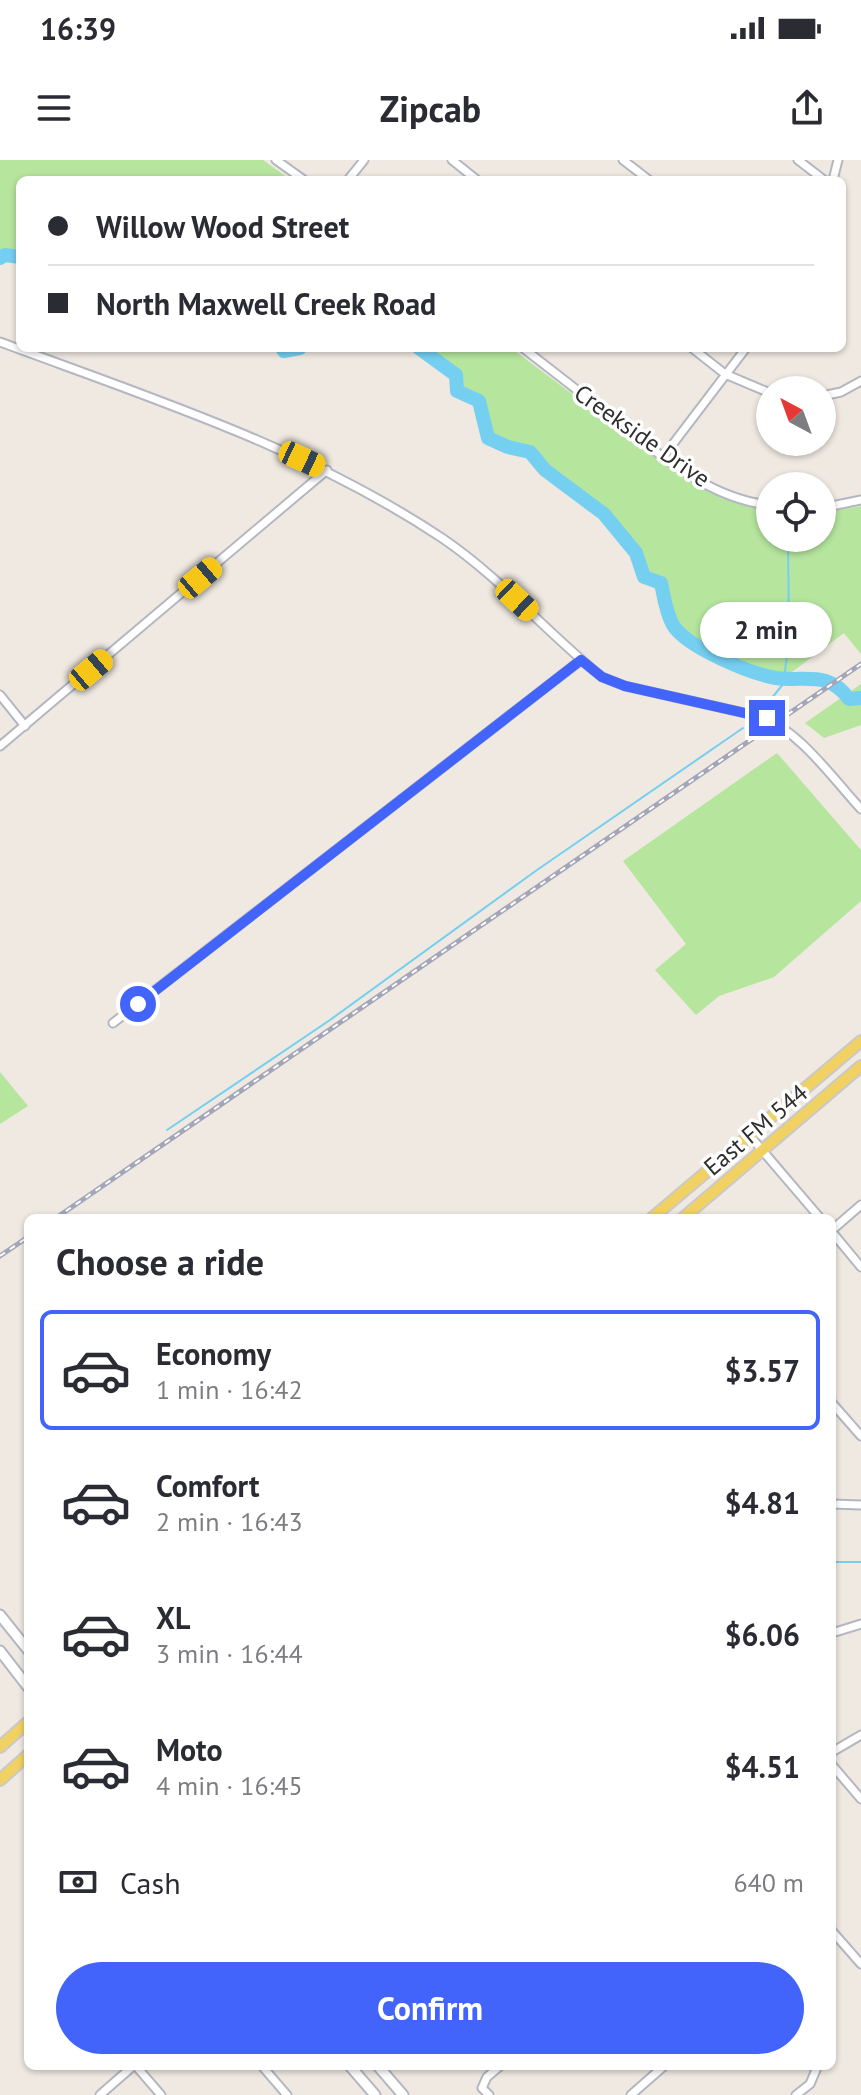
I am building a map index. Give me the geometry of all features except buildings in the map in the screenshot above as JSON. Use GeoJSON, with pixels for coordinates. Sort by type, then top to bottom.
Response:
{"type":"FeatureCollection","features":[{"type":"Feature","properties":{"kind":"main road","name":"East FM 544"},"geometry":{"type":"LineString","coordinates":[[657,1214],[861,1041]]}},
{"type":"Feature","properties":{"kind":"main road","name":"East FM 544"},"geometry":{"type":"LineString","coordinates":[[688,1214],[861,1066]]}},
{"type":"Feature","properties":{"kind":"main road"},"geometry":{"type":"LineString","coordinates":[[0,1615],[24,1645]]}},
{"type":"Feature","properties":{"kind":"main road"},"geometry":{"type":"LineString","coordinates":[[0,1651],[24,1682]]}},
{"type":"Feature","properties":{"kind":"main road"},"geometry":{"type":"LineString","coordinates":[[0,1747],[24,1726]]}},
{"type":"Feature","properties":{"kind":"main road"},"geometry":{"type":"LineString","coordinates":[[0,1780],[24,1759]]}},
{"type":"Feature","properties":{"kind":"main road"},"geometry":{"type":"LineString","coordinates":[[353,2070],[375,2095]]}},
{"type":"Feature","properties":{"kind":"main road"},"geometry":{"type":"LineString","coordinates":[[381,2070],[403,2095]]}},
{"type":"Feature","properties":{"kind":"street"},"geometry":{"type":"LineString","coordinates":[[276,160],[298,176]]}},
{"type":"Feature","properties":{"kind":"street"},"geometry":{"type":"LineString","coordinates":[[351,176],[364,160]]}},
{"type":"Feature","properties":{"kind":"street"},"geometry":{"type":"LineString","coordinates":[[452,160],[472,176]]}},
{"type":"Feature","properties":{"kind":"street"},"geometry":{"type":"LineString","coordinates":[[623,160],[644,176]]}},
{"type":"Feature","properties":{"kind":"street"},"geometry":{"type":"LineString","coordinates":[[798,160],[819,176]]}},
{"type":"Feature","properties":{"kind":"street"},"geometry":{"type":"LineString","coordinates":[[26,352],[278,448],[327,470],[413,519],[468,557],[602,677],[625,686],[758,716],[775,723],[793,735],[861,809]]}},
{"type":"Feature","properties":{"kind":"street","name":"Creekside Drive"},"geometry":{"type":"LineString","coordinates":[[528,352],[663,457],[727,494],[756,501]]}},
{"type":"Feature","properties":{"kind":"street"},"geometry":{"type":"LineString","coordinates":[[697,352],[725,374],[756,387]]}},
{"type":"Feature","properties":{"kind":"street"},"geometry":{"type":"LineString","coordinates":[[663,457],[743,352]]}},
{"type":"Feature","properties":{"kind":"street"},"geometry":{"type":"LineString","coordinates":[[836,393],[861,381]]}},
{"type":"Feature","properties":{"kind":"street"},"geometry":{"type":"LineString","coordinates":[[0,746],[327,470]]}},
{"type":"Feature","properties":{"kind":"street"},"geometry":{"type":"LineString","coordinates":[[836,505],[861,500]]}},
{"type":"Feature","properties":{"kind":"street"},"geometry":{"type":"LineString","coordinates":[[113,1023],[581,660]]}},
{"type":"Feature","properties":{"kind":"street"},"geometry":{"type":"LineString","coordinates":[[0,695],[25,726]]}},
{"type":"Feature","properties":{"kind":"street"},"geometry":{"type":"LineString","coordinates":[[750,1136],[817,1214]]}},
{"type":"Feature","properties":{"kind":"street"},"geometry":{"type":"LineString","coordinates":[[836,1227],[861,1205]]}},
{"type":"Feature","properties":{"kind":"street"},"geometry":{"type":"LineString","coordinates":[[836,1236],[861,1267]]}},
{"type":"Feature","properties":{"kind":"street"},"geometry":{"type":"LineString","coordinates":[[836,1408],[861,1436]]}},
{"type":"Feature","properties":{"kind":"street"},"geometry":{"type":"LineString","coordinates":[[836,1504],[861,1505]]}},
{"type":"Feature","properties":{"kind":"street"},"geometry":{"type":"LineString","coordinates":[[836,1632],[861,1624]]}},
{"type":"Feature","properties":{"kind":"street"},"geometry":{"type":"LineString","coordinates":[[836,1750],[861,1735]]}},
{"type":"Feature","properties":{"kind":"street"},"geometry":{"type":"LineString","coordinates":[[836,1770],[861,1799]]}},
{"type":"Feature","properties":{"kind":"street"},"geometry":{"type":"LineString","coordinates":[[836,1936],[861,1964]]}},
{"type":"Feature","properties":{"kind":"street"},"geometry":{"type":"LineString","coordinates":[[100,2095],[130,2070]]}},
{"type":"Feature","properties":{"kind":"street"},"geometry":{"type":"LineString","coordinates":[[139,2070],[161,2095]]}},
{"type":"Feature","properties":{"kind":"street"},"geometry":{"type":"LineString","coordinates":[[265,2070],[287,2095]]}},
{"type":"Feature","properties":{"kind":"street"},"geometry":{"type":"LineString","coordinates":[[489,2095],[482,2088],[487,2077],[495,2070]]}},
{"type":"Feature","properties":{"kind":"street"},"geometry":{"type":"LineString","coordinates":[[631,2095],[659,2070]]}},
{"type":"Feature","properties":{"kind":"street"},"geometry":{"type":"LineString","coordinates":[[796,2095],[810,2084],[813,2070]]}},
{"type":"Feature","properties":{"kind":"green space"},"geometry":{"type":"Polygon","coordinates":[[[0,160],[263,160],[285,176],[16,176],[16,256],[5,255],[0,258],[0,160]]]}},
{"type":"Feature","properties":{"kind":"green space"},"geometry":{"type":"Polygon","coordinates":[[[424,352],[516,352],[689,482],[722,498],[756,507],[756,552],[836,552],[836,510],[861,506],[861,654],[844,633],[784,678],[775,678],[692,643],[671,621],[661,583],[644,577],[636,553],[604,514],[545,470],[530,452],[488,438],[479,401],[457,391],[456,375],[424,352]]]}},
{"type":"Feature","properties":{"kind":"green space"},"geometry":{"type":"Polygon","coordinates":[[[861,684],[861,725],[824,738],[805,723],[861,684]]]}},
{"type":"Feature","properties":{"kind":"green space"},"geometry":{"type":"Polygon","coordinates":[[[777,753],[861,850],[861,901],[774,977],[719,996],[696,1015],[655,970],[686,944],[623,861],[777,753]]]}},
{"type":"Feature","properties":{"kind":"green space"},"geometry":{"type":"Polygon","coordinates":[[[0,1072],[28,1106],[0,1124],[0,1072]]]}},
{"type":"Feature","properties":{"kind":"waterway"},"geometry":{"type":"LineString","coordinates":[[0,258],[5,255],[16,256]]}},
{"type":"Feature","properties":{"kind":"waterway"},"geometry":{"type":"LineString","coordinates":[[424,352],[456,375],[457,391],[479,401],[488,438],[530,452],[545,470],[604,514],[636,553],[644,577],[661,583],[673,625],[691,642],[751,671],[776,678],[825,681],[849,699],[861,698]]}},
{"type":"Feature","properties":{"kind":"waterway"},"geometry":{"type":"LineString","coordinates":[[767,704],[788,678],[785,671],[789,639],[788,552]]}},
{"type":"Feature","properties":{"kind":"waterway"},"geometry":{"type":"LineString","coordinates":[[167,1130],[330,1020],[537,870],[743,728]]}},
{"type":"Feature","properties":{"kind":"waterway"},"geometry":{"type":"LineString","coordinates":[[836,1562],[861,1562]]}},
{"type":"Feature","properties":{"kind":"railway"},"geometry":{"type":"LineString","coordinates":[[62,1214],[861,664]]}},
{"type":"Feature","properties":{"kind":"railway"},"geometry":{"type":"LineString","coordinates":[[0,1256],[24,1240]]}},
{"type":"Feature","properties":{"kind":"route"},"geometry":{"type":"LineString","coordinates":[[138,1004],[581,660],[602,677],[625,686],[767,718]]}}]}
